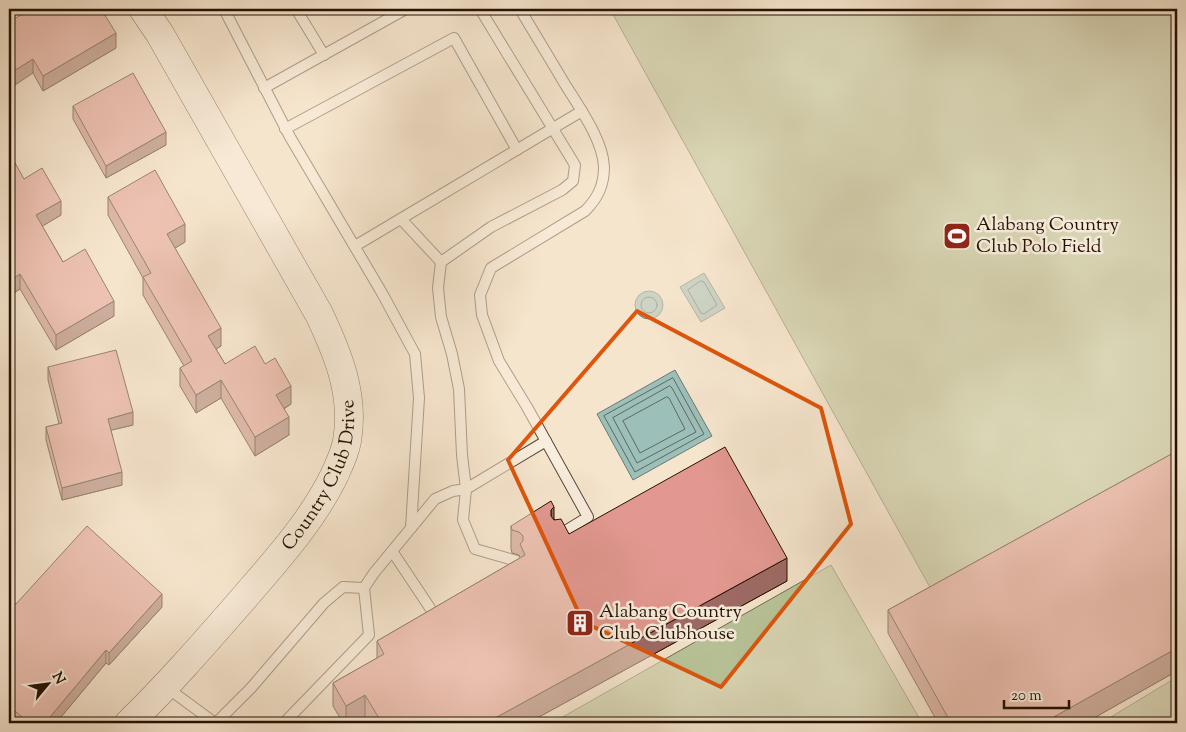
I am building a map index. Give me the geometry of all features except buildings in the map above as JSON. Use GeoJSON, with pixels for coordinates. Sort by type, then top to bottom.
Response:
{"type":"FeatureCollection","features":[{"type":"Feature","properties":{"kind":"street","name":"Country Club Drive"},"geometry":{"type":"LineString","coordinates":[[129,723],[166,687],[301,530],[328,489],[340,464],[347,442],[350,409],[344,376],[335,348],[319,314],[159,22],[143,9]]}},
{"type":"Feature","properties":{"kind":"lane"},"geometry":{"type":"LineString","coordinates":[[224,9],[285,129],[355,246],[415,354],[419,398],[411,528]]}},
{"type":"Feature","properties":{"kind":"lane"},"geometry":{"type":"LineString","coordinates":[[296,9],[324,55]]}},
{"type":"Feature","properties":{"kind":"lane"},"geometry":{"type":"LineString","coordinates":[[264,88],[406,9]]}},
{"type":"Feature","properties":{"kind":"lane"},"geometry":{"type":"LineString","coordinates":[[441,262],[491,227],[562,190],[573,181],[576,165],[480,9]]}},
{"type":"Feature","properties":{"kind":"lane"},"geometry":{"type":"LineString","coordinates":[[520,9],[582,111],[600,146],[604,165],[602,184],[595,201],[585,211],[491,268],[480,296],[482,315],[499,361],[546,440],[588,517],[557,536]]}},
{"type":"Feature","properties":{"kind":"lane"},"geometry":{"type":"LineString","coordinates":[[285,129],[454,38],[517,150]]}},
{"type":"Feature","properties":{"kind":"lane"},"geometry":{"type":"LineString","coordinates":[[355,246],[582,111]]}},
{"type":"Feature","properties":{"kind":"lane"},"geometry":{"type":"LineString","coordinates":[[402,218],[441,262],[438,288],[441,317],[452,354],[459,389],[462,424],[462,455],[466,489],[463,520],[475,550],[516,561]]}},
{"type":"Feature","properties":{"kind":"lane"},"geometry":{"type":"LineString","coordinates":[[284,723],[369,635],[364,588],[374,572],[435,499],[452,491],[466,489],[546,440]]}},
{"type":"Feature","properties":{"kind":"lane"},"geometry":{"type":"LineString","coordinates":[[392,551],[430,608]]}},
{"type":"Feature","properties":{"kind":"lane"},"geometry":{"type":"LineString","coordinates":[[166,687],[215,723],[251,688],[324,603],[343,587],[364,588]]}},
{"type":"Feature","properties":{"kind":"highlighted area"},"geometry":{"type":"Polygon","coordinates":[[[637,311],[821,408],[851,524],[721,687],[583,622],[508,460],[637,311]]]}},
{"type":"Feature","properties":{"kind":"green space","name":"Alabang Country Club Polo Field"},"geometry":{"type":"Polygon","coordinates":[[[610,9],[1177,9],[1177,464],[932,591],[610,9]]]}},
{"type":"Feature","properties":{"kind":"green space"},"geometry":{"type":"Polygon","coordinates":[[[831,565],[922,723],[552,723],[831,565]]]}},
{"type":"Feature","properties":{"kind":"green space"},"geometry":{"type":"Polygon","coordinates":[[[1177,677],[1177,723],[1101,723],[1177,677]]]}},
{"type":"Feature","properties":{"kind":"water"},"geometry":{"type":"Polygon","coordinates":[[[704,273],[725,308],[701,322],[680,287],[704,273]]]}},
{"type":"Feature","properties":{"kind":"water"},"geometry":{"type":"Polygon","coordinates":[[[649,291],[659,295],[663,305],[659,315],[649,319],[639,315],[635,305],[639,295],[649,291]]]}},
{"type":"Feature","properties":{"kind":"water"},"geometry":{"type":"Polygon","coordinates":[[[675,370],[712,436],[633,480],[597,414],[675,370]]]}},
{"type":"Feature","properties":{"kind":"place","name":"Alabang Country Club Polo Field"},"geometry":{"type":"Point","coordinates":[957,236]}},
{"type":"Feature","properties":{"kind":"place","name":"Alabang Country Club Clubhouse"},"geometry":{"type":"Point","coordinates":[580,623]}}]}
